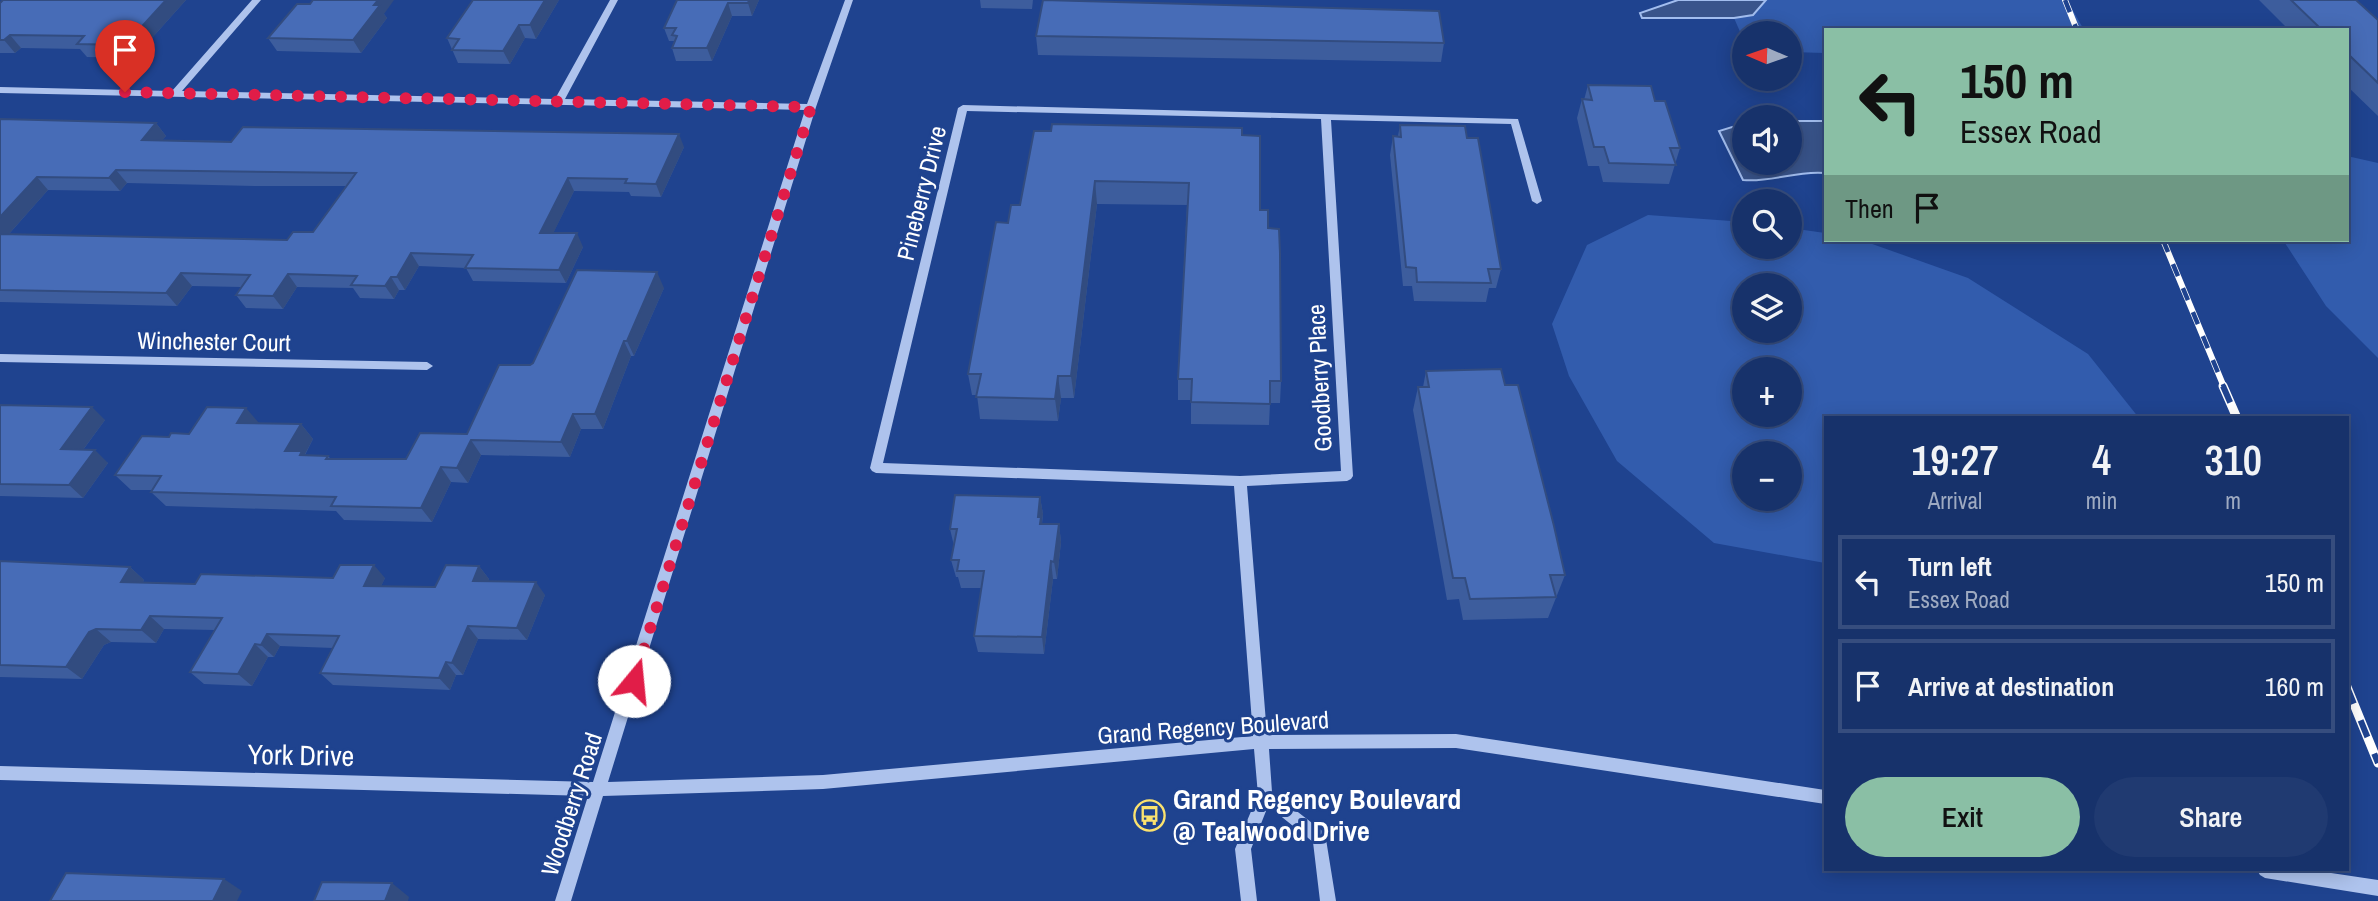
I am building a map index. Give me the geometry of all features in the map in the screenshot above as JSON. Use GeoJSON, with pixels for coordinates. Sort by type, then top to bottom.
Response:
{"type":"FeatureCollection","features":[{"type":"Feature","properties":{"kind":"street"},"geometry":{"type":"LineString","coordinates":[[175,93],[257,0]]}},
{"type":"Feature","properties":{"kind":"street"},"geometry":{"type":"LineString","coordinates":[[559,101],[614,0]]}},
{"type":"Feature","properties":{"kind":"street","name":"Woodberry Road"},"geometry":{"type":"LineString","coordinates":[[564,901],[811,107],[849,0]]}},
{"type":"Feature","properties":{"kind":"street"},"geometry":{"type":"LineString","coordinates":[[0,90],[811,107]]}},
{"type":"Feature","properties":{"kind":"street","name":"Pineberry Drive"},"geometry":{"type":"LineString","coordinates":[[1240,481],[876,468],[963,108],[1515,121],[1537,201]]}},
{"type":"Feature","properties":{"kind":"street","name":"Goodberry Place"},"geometry":{"type":"LineString","coordinates":[[1240,481],[1348,476],[1326,117]]}},
{"type":"Feature","properties":{"kind":"street","name":"Winchester Court"},"geometry":{"type":"LineString","coordinates":[[0,358],[427,366]]}},
{"type":"Feature","properties":{"kind":"street"},"geometry":{"type":"LineString","coordinates":[[1240,481],[1265,795],[1243,849],[1249,901]]}},
{"type":"Feature","properties":{"kind":"street","name":"Grand Regency Boulevard"},"geometry":{"type":"LineString","coordinates":[[600,789],[824,782],[1260,743],[1455,741],[1824,797]]}},
{"type":"Feature","properties":{"kind":"street","name":"York Drive"},"geometry":{"type":"LineString","coordinates":[[0,774],[600,789]]}},
{"type":"Feature","properties":{"kind":"street"},"geometry":{"type":"LineString","coordinates":[[1265,795],[1320,838],[1328,901]]}},
{"type":"Feature","properties":{"kind":"street"},"geometry":{"type":"LineString","coordinates":[[2271,871],[2378,888]]}},
{"type":"Feature","properties":{"kind":"shaded area"},"geometry":{"type":"Polygon","coordinates":[[[1678,0],[1766,0],[1753,15],[1734,18],[1642,18],[1640,13],[1678,0]]]}},
{"type":"Feature","properties":{"kind":"shaded area"},"geometry":{"type":"Polygon","coordinates":[[[1766,0],[2067,0],[2083,28],[1824,28],[1824,53],[1802,52],[1802,21],[1735,21],[1734,18],[1753,15],[1766,0]]]}},
{"type":"Feature","properties":{"kind":"shaded area"},"geometry":{"type":"Polygon","coordinates":[[[1802,121],[1824,121],[1824,173],[1804,173],[1802,121]]]}},
{"type":"Feature","properties":{"kind":"shaded area"},"geometry":{"type":"Polygon","coordinates":[[[1732,127],[1732,158],[1719,131],[1732,127]]]}},
{"type":"Feature","properties":{"kind":"shaded area"},"geometry":{"type":"Polygon","coordinates":[[[2349,156],[2378,163],[2378,358],[2326,306],[2284,242],[2349,242],[2349,156]]]}},
{"type":"Feature","properties":{"kind":"shaded area"},"geometry":{"type":"Polygon","coordinates":[[[1741,175],[1793,175],[1764,180],[1743,180],[1741,175]]]}},
{"type":"Feature","properties":{"kind":"shaded area"},"geometry":{"type":"Polygon","coordinates":[[[1648,215],[1732,221],[1732,259],[1802,259],[1802,230],[1824,233],[1824,242],[1867,242],[1968,278],[2088,354],[2137,416],[1824,416],[1824,563],[1714,543],[1617,461],[1569,376],[1552,324],[1587,245],[1648,215]]]}},
{"type":"Feature","properties":{"kind":"building"},"geometry":{"type":"Polygon","coordinates":[[[3,0],[166,0],[125,45],[77,44],[84,36],[10,35],[0,40],[0,3],[3,0]]]}},
{"type":"Feature","properties":{"kind":"building"},"geometry":{"type":"Polygon","coordinates":[[[313,0],[378,0],[374,5],[380,5],[353,40],[268,38],[297,4],[310,4],[313,0]]]}},
{"type":"Feature","properties":{"kind":"building"},"geometry":{"type":"Polygon","coordinates":[[[473,0],[545,0],[530,25],[519,25],[503,51],[452,50],[459,39],[447,38],[473,0]]]}},
{"type":"Feature","properties":{"kind":"building"},"geometry":{"type":"Polygon","coordinates":[[[677,0],[749,0],[748,3],[728,3],[707,48],[672,48],[677,36],[672,35],[676,28],[664,28],[677,0]]]}},
{"type":"Feature","properties":{"kind":"building"},"geometry":{"type":"Polygon","coordinates":[[[1043,0],[1439,11],[1444,43],[1036,36],[1043,0]]]}},
{"type":"Feature","properties":{"kind":"building"},"geometry":{"type":"Polygon","coordinates":[[[2291,0],[2356,0],[2378,20],[2378,83],[2349,55],[2349,28],[2320,28],[2291,0]]]}},
{"type":"Feature","properties":{"kind":"building"},"geometry":{"type":"Polygon","coordinates":[[[1588,85],[1651,86],[1655,101],[1665,101],[1680,148],[1670,148],[1676,165],[1609,163],[1604,147],[1594,147],[1582,99],[1592,100],[1588,85]]]}},
{"type":"Feature","properties":{"kind":"building"},"geometry":{"type":"Polygon","coordinates":[[[0,119],[156,123],[142,140],[231,142],[243,127],[679,134],[656,184],[625,183],[627,179],[568,178],[540,233],[577,233],[559,270],[465,268],[473,255],[411,253],[397,277],[391,277],[385,286],[351,285],[357,276],[288,274],[273,296],[236,295],[250,275],[181,273],[166,293],[0,290],[0,234],[287,240],[293,232],[313,232],[356,173],[116,170],[109,178],[37,177],[0,217],[0,119]]]}},
{"type":"Feature","properties":{"kind":"building"},"geometry":{"type":"Polygon","coordinates":[[[1052,124],[1242,128],[1242,135],[1260,136],[1260,210],[1268,210],[1268,228],[1279,229],[1280,253],[1281,381],[1270,381],[1270,404],[1191,402],[1192,379],[1178,379],[1189,183],[1095,181],[1071,376],[1058,376],[1055,399],[976,397],[981,374],[968,374],[996,222],[1008,223],[1011,205],[1020,205],[1034,131],[1051,131],[1052,124]]]}},
{"type":"Feature","properties":{"kind":"building"},"geometry":{"type":"Polygon","coordinates":[[[1400,125],[1465,126],[1467,138],[1478,138],[1501,269],[1488,269],[1491,283],[1417,282],[1416,268],[1406,267],[1393,136],[1401,137],[1400,125]]]}},
{"type":"Feature","properties":{"kind":"building"},"geometry":{"type":"Polygon","coordinates":[[[577,270],[657,272],[627,341],[624,341],[595,414],[573,414],[561,442],[471,440],[457,468],[441,467],[421,508],[331,506],[336,497],[151,492],[161,476],[115,475],[142,436],[169,437],[171,433],[189,434],[207,407],[246,408],[237,423],[301,424],[285,451],[302,451],[300,455],[328,456],[326,459],[406,459],[420,433],[467,434],[499,365],[533,363],[577,270]]]}},
{"type":"Feature","properties":{"kind":"building"},"geometry":{"type":"Polygon","coordinates":[[[1501,369],[1505,385],[1518,385],[1554,526],[1565,575],[1550,575],[1556,597],[1470,599],[1465,578],[1453,578],[1418,387],[1429,387],[1426,371],[1501,369]]]}},
{"type":"Feature","properties":{"kind":"building"},"geometry":{"type":"Polygon","coordinates":[[[0,405],[92,407],[61,449],[95,450],[69,485],[0,484],[0,405]]]}},
{"type":"Feature","properties":{"kind":"building"},"geometry":{"type":"Polygon","coordinates":[[[955,495],[1040,497],[1040,524],[1059,524],[1054,562],[1051,561],[1042,637],[974,636],[984,571],[957,571],[959,560],[951,560],[957,529],[950,529],[955,495]]]}},
{"type":"Feature","properties":{"kind":"building"},"geometry":{"type":"Polygon","coordinates":[[[0,561],[130,567],[121,582],[195,584],[201,574],[333,578],[340,565],[374,565],[364,586],[435,587],[446,565],[479,566],[473,581],[536,582],[517,628],[468,626],[452,663],[446,662],[439,678],[320,673],[339,636],[267,634],[261,645],[255,644],[238,674],[190,672],[222,618],[150,616],[141,630],[96,629],[89,632],[66,667],[0,665],[0,561]]]}},
{"type":"Feature","properties":{"kind":"building"},"geometry":{"type":"Polygon","coordinates":[[[66,873],[224,879],[213,901],[50,901],[66,873]]]}},
{"type":"Feature","properties":{"kind":"building"},"geometry":{"type":"Polygon","coordinates":[[[322,882],[392,883],[385,901],[314,901],[322,882]]]}},
{"type":"Feature","properties":{"kind":"railway"},"geometry":{"type":"LineString","coordinates":[[2065,0],[2076,28]]}},
{"type":"Feature","properties":{"kind":"railway"},"geometry":{"type":"LineString","coordinates":[[2164,242],[2224,387]]}},
{"type":"Feature","properties":{"kind":"railway"},"geometry":{"type":"LineString","coordinates":[[2223,386],[2236,416]]}},
{"type":"Feature","properties":{"kind":"railway"},"geometry":{"type":"LineString","coordinates":[[2349,692],[2378,763]]}},
{"type":"Feature","properties":{"kind":"place","name":"Grand Regency Boulevard @ Tealwood Drive"},"geometry":{"type":"Point","coordinates":[1150,815]}},
{"type":"Feature","properties":{"kind":"route"},"geometry":{"type":"LineString","coordinates":[[125,92],[811,107],[634,681]]}}]}
